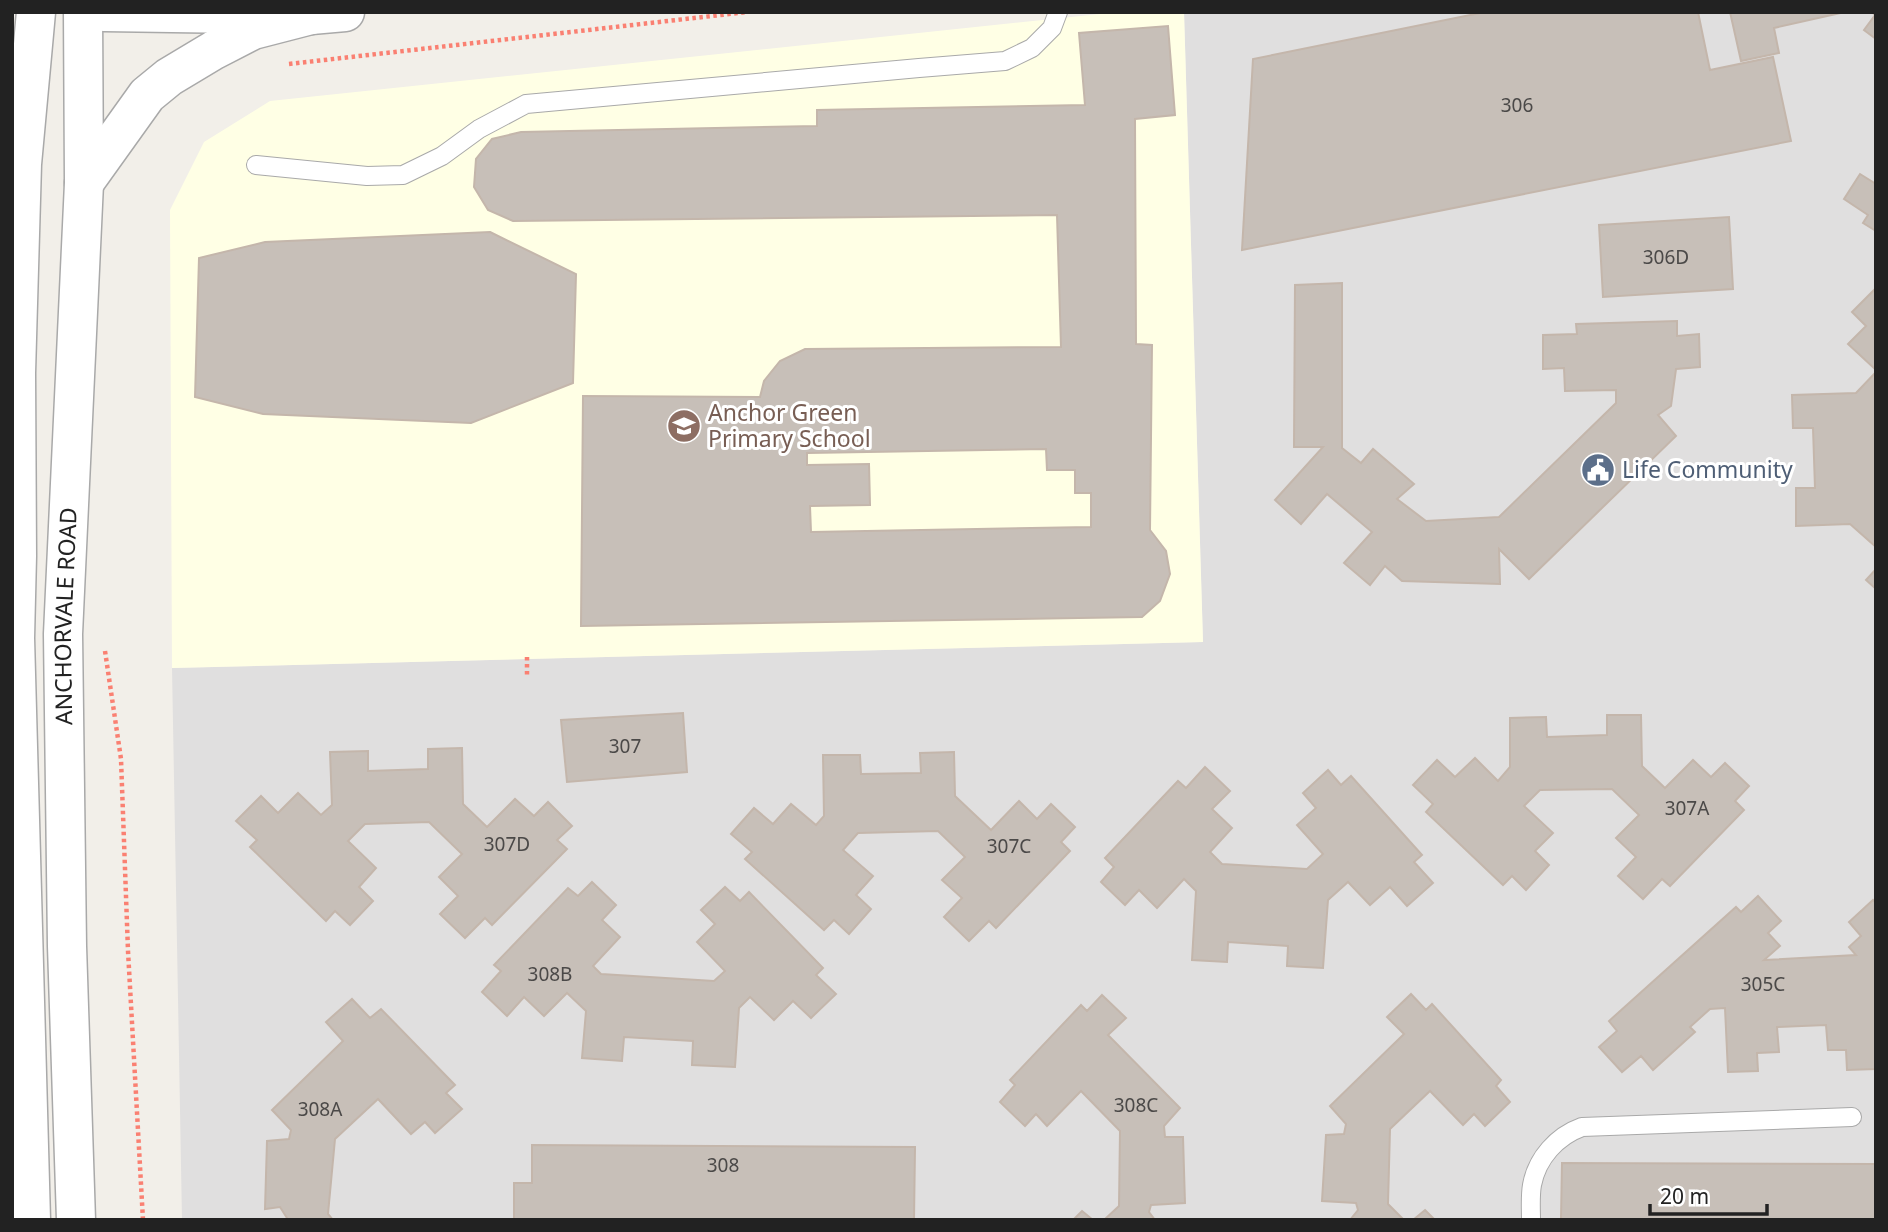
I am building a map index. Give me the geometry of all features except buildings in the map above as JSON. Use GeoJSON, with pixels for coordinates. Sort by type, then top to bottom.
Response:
{"type":"FeatureCollection","features":[{"type":"Feature","properties":{"kind":"street","name":"ANCHORVALE ROAD"},"geometry":{"type":"LineString","coordinates":[[76,1220],[67,946],[63,634],[85,183],[83,12]]}},
{"type":"Feature","properties":{"kind":"street"},"geometry":{"type":"LineString","coordinates":[[104,12],[328,13]]}},
{"type":"Feature","properties":{"kind":"street","name":"ANCHORVALE ROAD"},"geometry":{"type":"LineString","coordinates":[[31,1220],[15,638],[17,154],[46,13]]}},
{"type":"Feature","properties":{"kind":"street"},"geometry":{"type":"LineString","coordinates":[[85,183],[147,95],[169,76],[253,30],[328,13]]}},
{"type":"Feature","properties":{"kind":"lane"},"geometry":{"type":"LineString","coordinates":[[256,165],[367,176],[403,175],[442,156],[479,129],[526,104],[1005,61],[1032,48],[1052,28],[1058,12]]}},
{"type":"Feature","properties":{"kind":"lane"},"geometry":{"type":"LineString","coordinates":[[1531,1220],[1531,1187],[1535,1171],[1554,1143],[1582,1127],[1852,1117]]}},
{"type":"Feature","properties":{"kind":"path"},"geometry":{"type":"LineString","coordinates":[[289,64],[747,12]]}},
{"type":"Feature","properties":{"kind":"path"},"geometry":{"type":"LineString","coordinates":[[105,649],[121,759],[128,951],[143,1220]]}},
{"type":"Feature","properties":{"kind":"path"},"geometry":{"type":"LineString","coordinates":[[527,657],[527,676]]}},
{"type":"Feature","properties":{"kind":"shaded area","name":"Anchor Green Primary School"},"geometry":{"type":"Polygon","coordinates":[[[1119,12],[1184,12],[1203,642],[172,668],[170,210],[204,142],[270,101],[1119,12]]]}},
{"type":"Feature","properties":{"kind":"shaded area"},"geometry":{"type":"Polygon","coordinates":[[[1184,12],[1876,12],[1876,1220],[182,1220],[172,668],[1203,642],[1184,12]]]}},
{"type":"Feature","properties":{"kind":"place","name":"Anchor Green Primary School"},"geometry":{"type":"Point","coordinates":[684,426]}},
{"type":"Feature","properties":{"kind":"place","name":"Life Community"},"geometry":{"type":"Point","coordinates":[1598,470]}}]}
